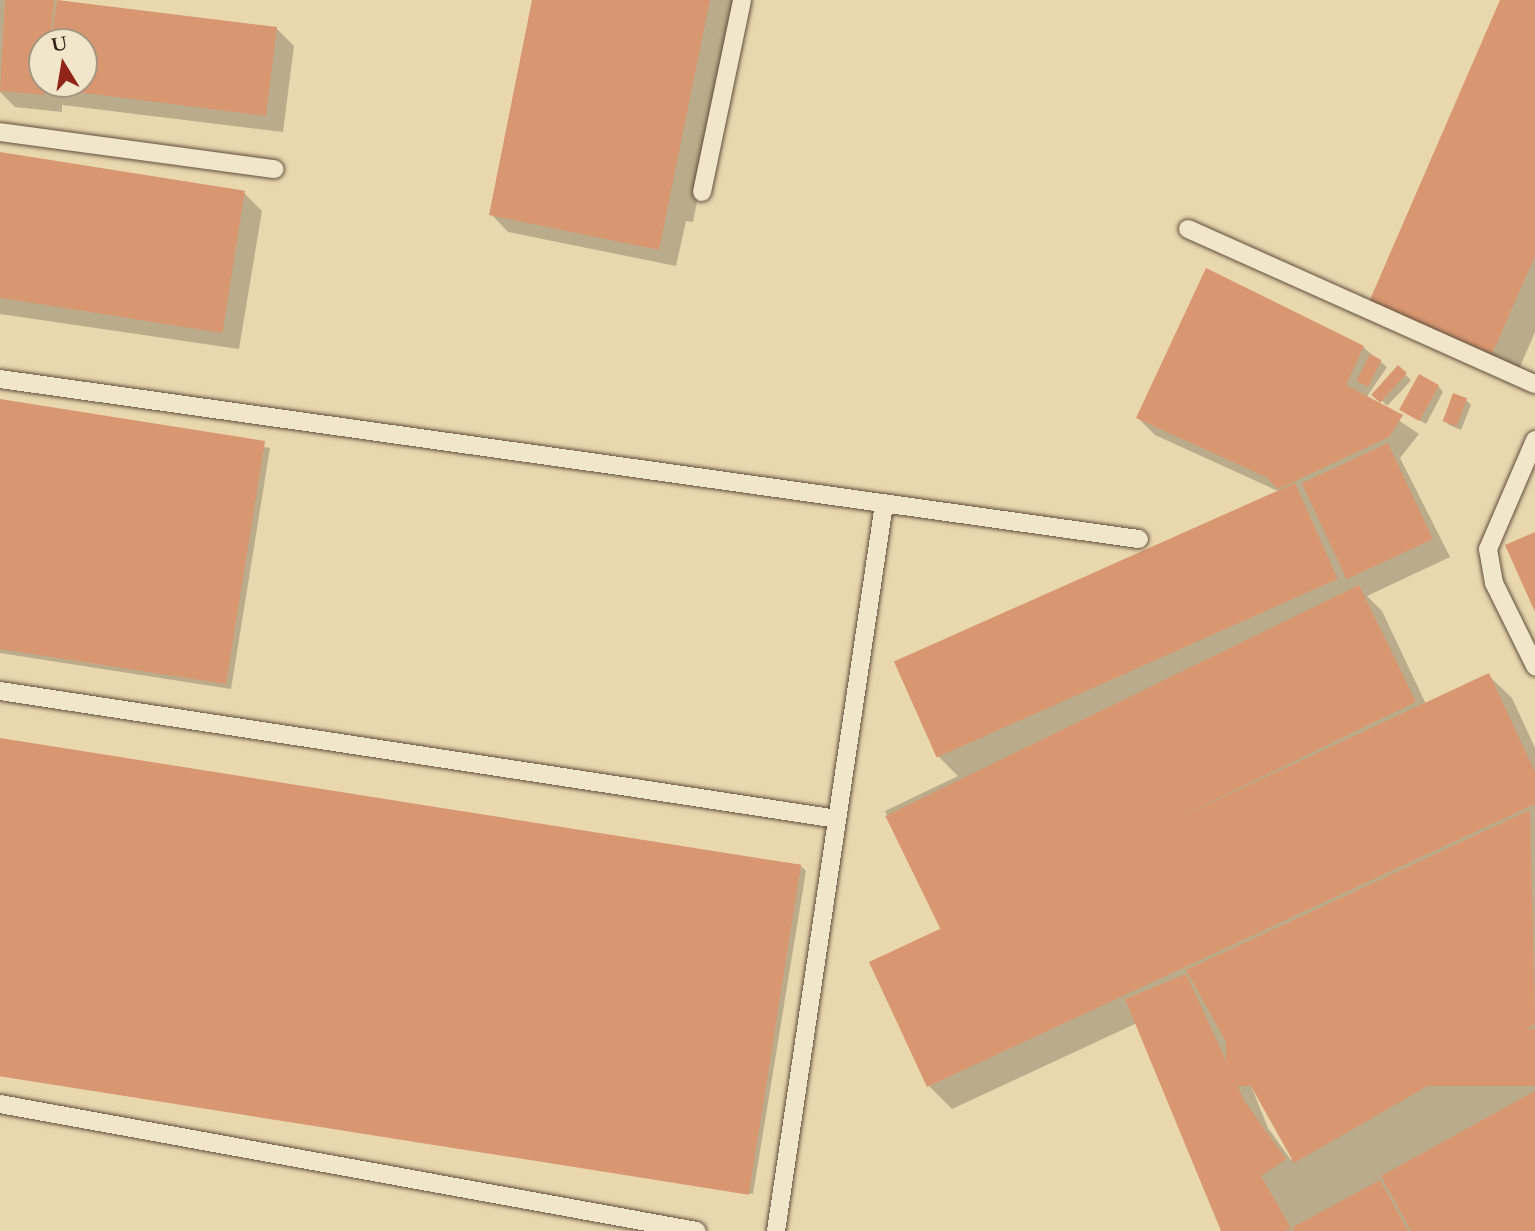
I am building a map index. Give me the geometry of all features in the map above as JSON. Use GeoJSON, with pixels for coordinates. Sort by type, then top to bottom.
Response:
{"type":"FeatureCollection","features":[{"type":"Feature","properties":{"kind":"lane"},"geometry":{"type":"LineString","coordinates":[[702,192],[742,0]]}},
{"type":"Feature","properties":{"kind":"lane"},"geometry":{"type":"LineString","coordinates":[[0,132],[275,169]]}},
{"type":"Feature","properties":{"kind":"lane"},"geometry":{"type":"LineString","coordinates":[[1188,229],[1535,384]]}},
{"type":"Feature","properties":{"kind":"lane"},"geometry":{"type":"LineString","coordinates":[[0,379],[1139,539]]}},
{"type":"Feature","properties":{"kind":"lane"},"geometry":{"type":"LineString","coordinates":[[1535,440],[1488,549],[1494,583],[1535,666]]}},
{"type":"Feature","properties":{"kind":"lane"},"geometry":{"type":"LineString","coordinates":[[776,1231],[884,503]]}},
{"type":"Feature","properties":{"kind":"lane"},"geometry":{"type":"LineString","coordinates":[[0,691],[837,819]]}},
{"type":"Feature","properties":{"kind":"lane"},"geometry":{"type":"LineString","coordinates":[[0,1104],[697,1231]]}},
{"type":"Feature","properties":{"kind":"building"},"geometry":{"type":"Polygon","coordinates":[[[5,0],[54,0],[51,28],[28,28],[28,94],[0,91],[5,0]]]}},
{"type":"Feature","properties":{"kind":"building"},"geometry":{"type":"Polygon","coordinates":[[[57,0],[277,27],[266,116],[98,95],[98,28],[53,28],[57,0]]]}},
{"type":"Feature","properties":{"kind":"building"},"geometry":{"type":"Polygon","coordinates":[[[532,0],[710,0],[659,250],[489,215],[532,0]]]}},
{"type":"Feature","properties":{"kind":"building"},"geometry":{"type":"Polygon","coordinates":[[[1500,0],[1535,0],[1535,256],[1492,354],[1369,302],[1500,0]]]}},
{"type":"Feature","properties":{"kind":"building"},"geometry":{"type":"Polygon","coordinates":[[[0,152],[245,191],[222,333],[0,298],[0,152]]]}},
{"type":"Feature","properties":{"kind":"building"},"geometry":{"type":"Polygon","coordinates":[[[1206,268],[1364,346],[1346,385],[1403,415],[1389,437],[1278,489],[1266,477],[1136,418],[1206,268]]]}},
{"type":"Feature","properties":{"kind":"building"},"geometry":{"type":"Polygon","coordinates":[[[1370,354],[1382,360],[1368,387],[1356,381],[1370,354]]]}},
{"type":"Feature","properties":{"kind":"building"},"geometry":{"type":"Polygon","coordinates":[[[1398,365],[1407,373],[1380,403],[1371,395],[1398,365]]]}},
{"type":"Feature","properties":{"kind":"building"},"geometry":{"type":"Polygon","coordinates":[[[1419,374],[1439,385],[1419,421],[1399,410],[1419,374]]]}},
{"type":"Feature","properties":{"kind":"building"},"geometry":{"type":"Polygon","coordinates":[[[1453,393],[1467,398],[1457,426],[1443,421],[1453,393]]]}},
{"type":"Feature","properties":{"kind":"building"},"geometry":{"type":"Polygon","coordinates":[[[0,399],[265,441],[226,684],[0,649],[0,399]]]}},
{"type":"Feature","properties":{"kind":"building"},"geometry":{"type":"Polygon","coordinates":[[[1388,443],[1433,539],[1347,579],[1302,483],[1388,443]]]}},
{"type":"Feature","properties":{"kind":"building"},"geometry":{"type":"Polygon","coordinates":[[[1295,483],[1338,579],[937,757],[894,662],[1295,483]]]}},
{"type":"Feature","properties":{"kind":"building"},"geometry":{"type":"Polygon","coordinates":[[[1535,532],[1535,612],[1505,545],[1535,532]]]}},
{"type":"Feature","properties":{"kind":"building"},"geometry":{"type":"Polygon","coordinates":[[[1359,585],[1416,702],[942,933],[885,816],[1359,585]]]}},
{"type":"Feature","properties":{"kind":"building"},"geometry":{"type":"Polygon","coordinates":[[[1489,673],[1535,772],[1535,804],[927,1087],[869,962],[1489,673]]]}},
{"type":"Feature","properties":{"kind":"building"},"geometry":{"type":"Polygon","coordinates":[[[0,738],[801,865],[749,1195],[0,1076],[0,738]]]}},
{"type":"Feature","properties":{"kind":"building"},"geometry":{"type":"Polygon","coordinates":[[[1530,810],[1535,1024],[1294,1163],[1186,970],[1530,810]]]}},
{"type":"Feature","properties":{"kind":"building"},"geometry":{"type":"Polygon","coordinates":[[[1186,974],[1245,1102],[1286,1159],[1261,1176],[1291,1228],[1284,1231],[1221,1231],[1125,999],[1186,974]]]}},
{"type":"Feature","properties":{"kind":"building"},"geometry":{"type":"Polygon","coordinates":[[[1226,1029],[1535,1029],[1535,1086],[1226,1086],[1226,1029]]]}},
{"type":"Feature","properties":{"kind":"building"},"geometry":{"type":"Polygon","coordinates":[[[1535,1091],[1535,1231],[1411,1231],[1381,1176],[1535,1091]]]}},
{"type":"Feature","properties":{"kind":"building"},"geometry":{"type":"Polygon","coordinates":[[[1380,1180],[1408,1231],[1295,1231],[1293,1227],[1380,1180]]]}}]}
